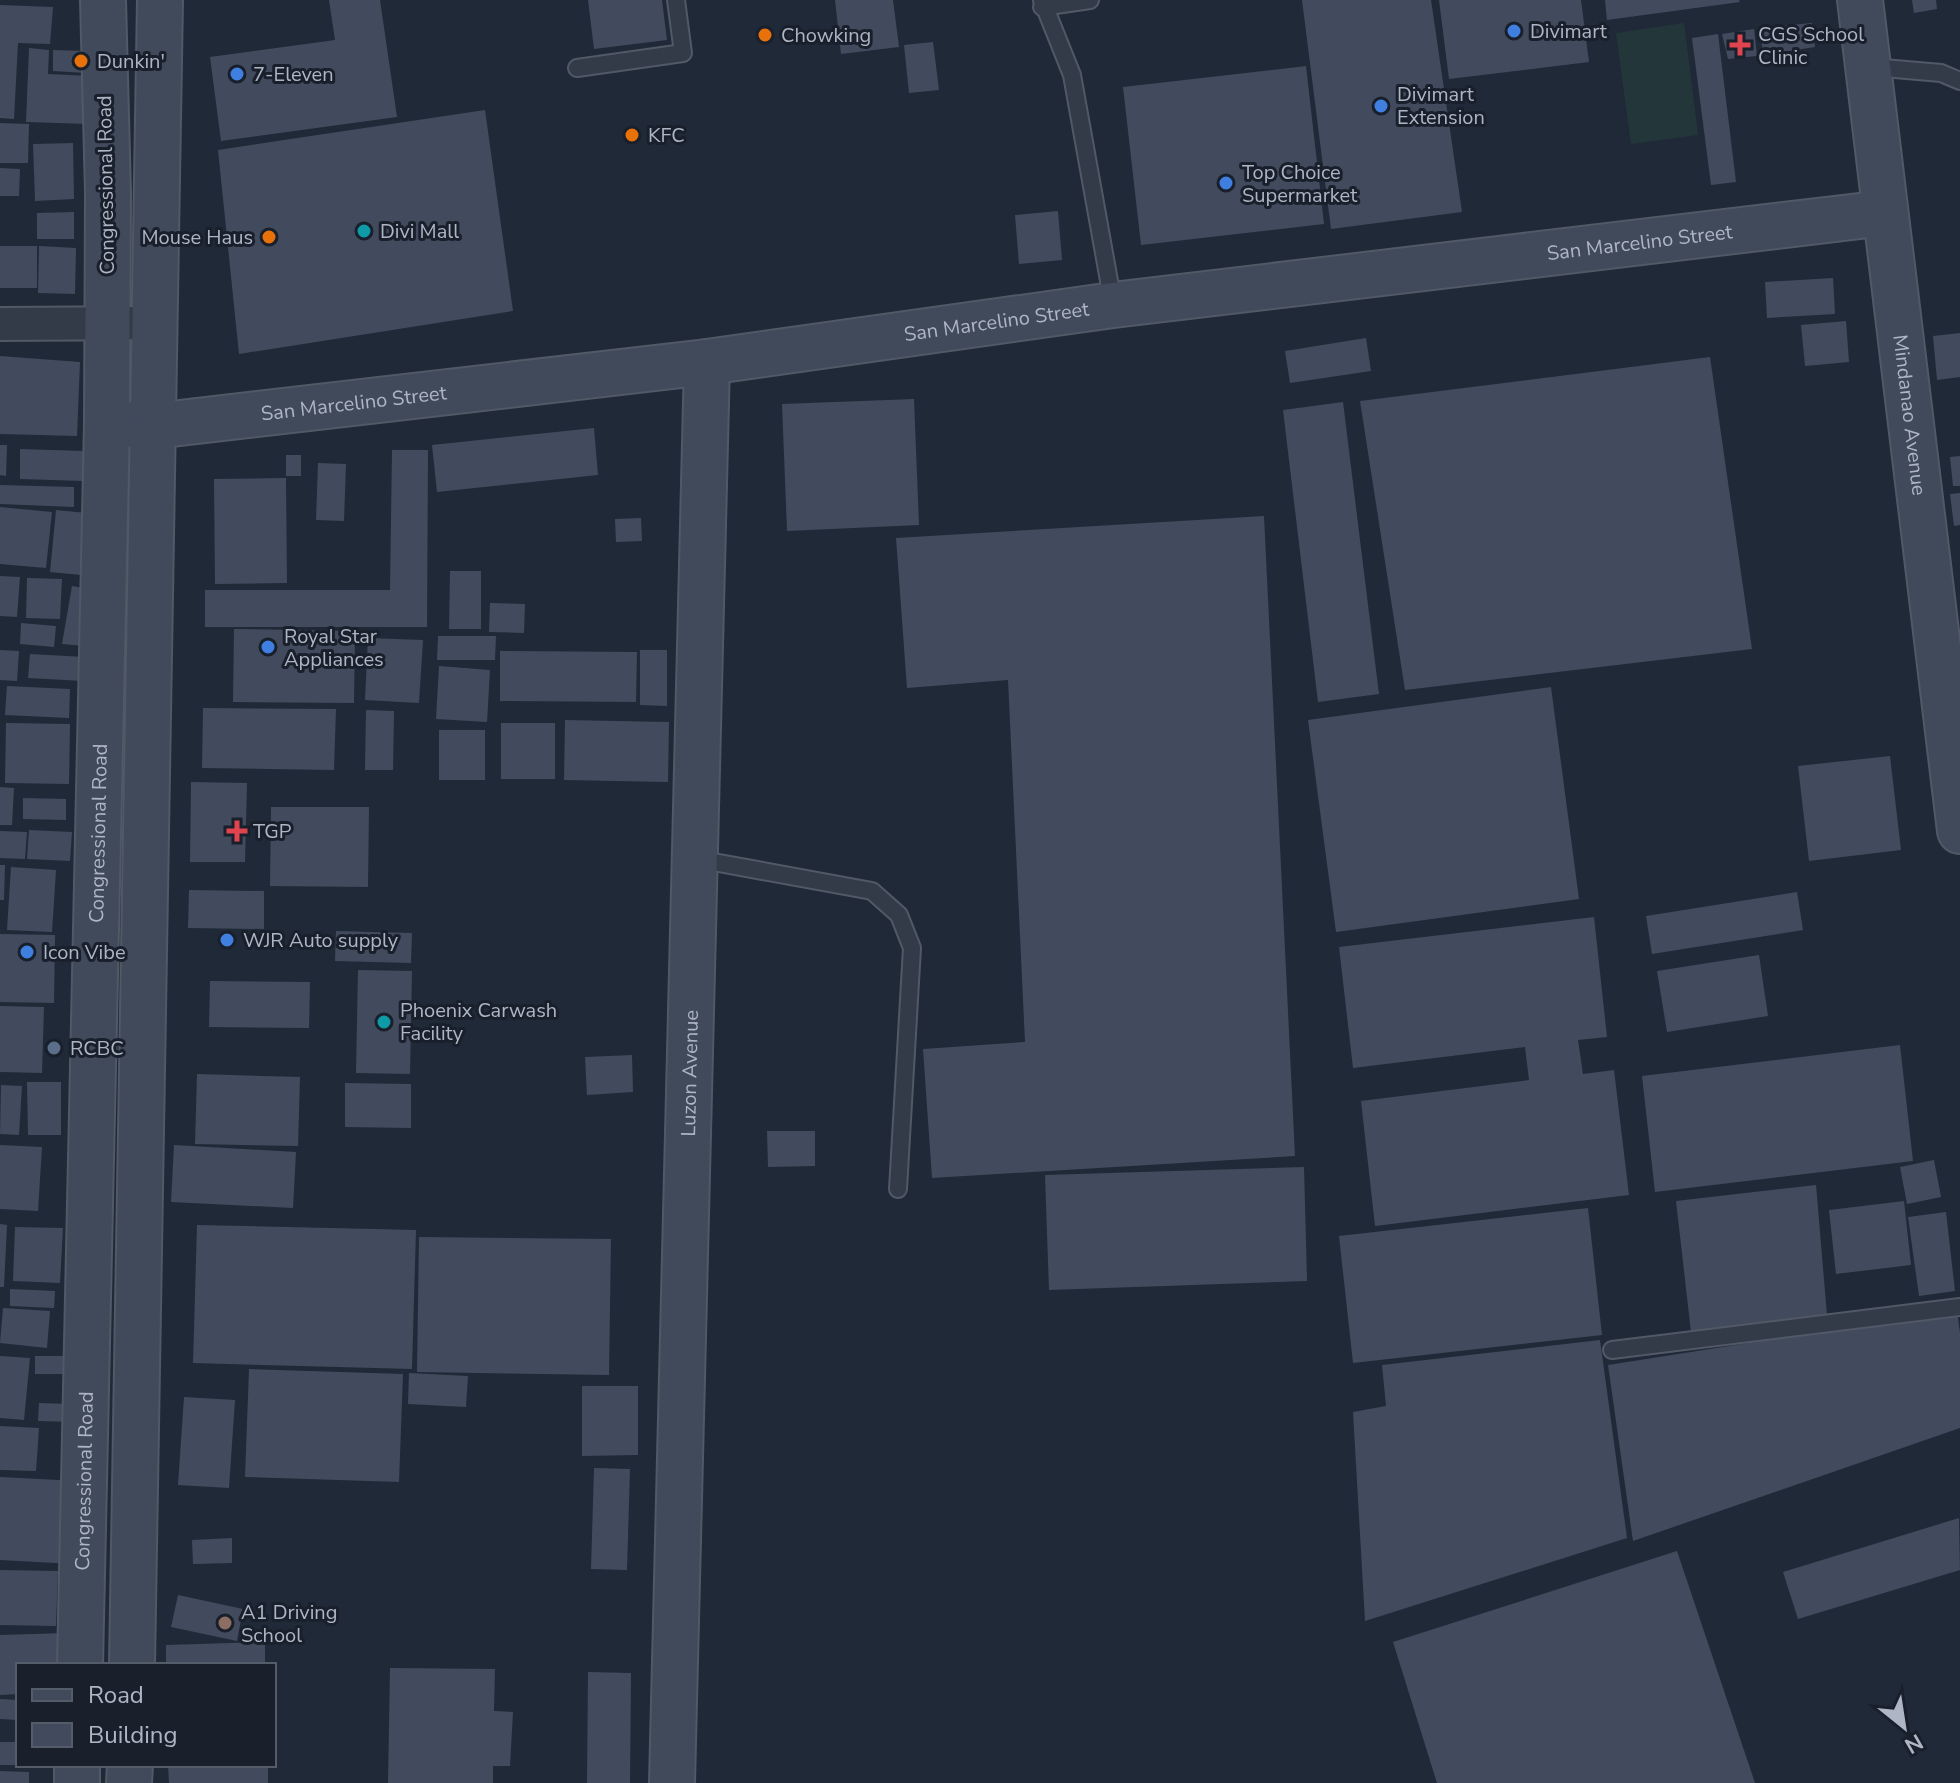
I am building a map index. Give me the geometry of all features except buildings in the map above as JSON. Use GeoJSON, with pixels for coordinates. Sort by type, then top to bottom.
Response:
{"type":"FeatureCollection","features":[{"type":"Feature","properties":{"kind":"street","name":"Congressional Road"},"geometry":{"type":"LineString","coordinates":[[80,1663],[107,423],[108,193],[103,0]]}},
{"type":"Feature","properties":{"kind":"street"},"geometry":{"type":"LineString","coordinates":[[132,1663],[160,0]]}},
{"type":"Feature","properties":{"kind":"street","name":"Mindanao Avenue"},"geometry":{"type":"LineString","coordinates":[[1860,0],[1885,213],[1946,593],[1960,825]]}},
{"type":"Feature","properties":{"kind":"street","name":"San Marcelino Street"},"geometry":{"type":"LineString","coordinates":[[107,423],[154,426],[707,362],[1113,305],[1885,213]]}},
{"type":"Feature","properties":{"kind":"street"},"geometry":{"type":"LineString","coordinates":[[0,324],[155,323]]}},
{"type":"Feature","properties":{"kind":"street","name":"Luzon Avenue"},"geometry":{"type":"LineString","coordinates":[[672,1783],[707,362]]}},
{"type":"Feature","properties":{"kind":"lane"},"geometry":{"type":"LineString","coordinates":[[577,68],[683,53],[676,0]]}},
{"type":"Feature","properties":{"kind":"lane"},"geometry":{"type":"LineString","coordinates":[[1090,0],[1042,3],[1072,75],[1113,305]]}},
{"type":"Feature","properties":{"kind":"lane"},"geometry":{"type":"LineString","coordinates":[[1868,66],[1941,73],[1960,81]]}},
{"type":"Feature","properties":{"kind":"lane"},"geometry":{"type":"LineString","coordinates":[[693,858],[872,891],[899,915],[912,948],[898,1189]]}},
{"type":"Feature","properties":{"kind":"lane"},"geometry":{"type":"LineString","coordinates":[[1612,1350],[1960,1307]]}},
{"type":"Feature","properties":{"kind":"green space"},"geometry":{"type":"Polygon","coordinates":[[[1684,23],[1698,135],[1631,144],[1616,33],[1684,23]]]}},
{"type":"Feature","properties":{"kind":"place","name":"Divimart"},"geometry":{"type":"Point","coordinates":[1514,31]}},
{"type":"Feature","properties":{"kind":"place","name":"Chowking"},"geometry":{"type":"Point","coordinates":[765,35]}},
{"type":"Feature","properties":{"kind":"place","name":"CGS School Clinic"},"geometry":{"type":"Point","coordinates":[1740,45]}},
{"type":"Feature","properties":{"kind":"place","name":"Dunkin'"},"geometry":{"type":"Point","coordinates":[81,61]}},
{"type":"Feature","properties":{"kind":"place","name":"7-Eleven"},"geometry":{"type":"Point","coordinates":[237,74]}},
{"type":"Feature","properties":{"kind":"place","name":"Divimart Extension"},"geometry":{"type":"Point","coordinates":[1381,106]}},
{"type":"Feature","properties":{"kind":"place","name":"KFC"},"geometry":{"type":"Point","coordinates":[632,135]}},
{"type":"Feature","properties":{"kind":"place","name":"Top Choice Supermarket"},"geometry":{"type":"Point","coordinates":[1226,183]}},
{"type":"Feature","properties":{"kind":"place","name":"Divi Mall"},"geometry":{"type":"Point","coordinates":[364,231]}},
{"type":"Feature","properties":{"kind":"place","name":"Mouse Haus"},"geometry":{"type":"Point","coordinates":[269,237]}},
{"type":"Feature","properties":{"kind":"place","name":"Royal Star Appliances"},"geometry":{"type":"Point","coordinates":[268,647]}},
{"type":"Feature","properties":{"kind":"place","name":"TGP"},"geometry":{"type":"Point","coordinates":[237,831]}},
{"type":"Feature","properties":{"kind":"place","name":"WJR Auto supply"},"geometry":{"type":"Point","coordinates":[227,940]}},
{"type":"Feature","properties":{"kind":"place","name":"Icon Vibe"},"geometry":{"type":"Point","coordinates":[27,952]}},
{"type":"Feature","properties":{"kind":"place","name":"Phoenix Carwash Facility"},"geometry":{"type":"Point","coordinates":[384,1022]}},
{"type":"Feature","properties":{"kind":"place","name":"RCBC"},"geometry":{"type":"Point","coordinates":[54,1048]}},
{"type":"Feature","properties":{"kind":"place","name":"A1 Driving School"},"geometry":{"type":"Point","coordinates":[225,1623]}}]}
